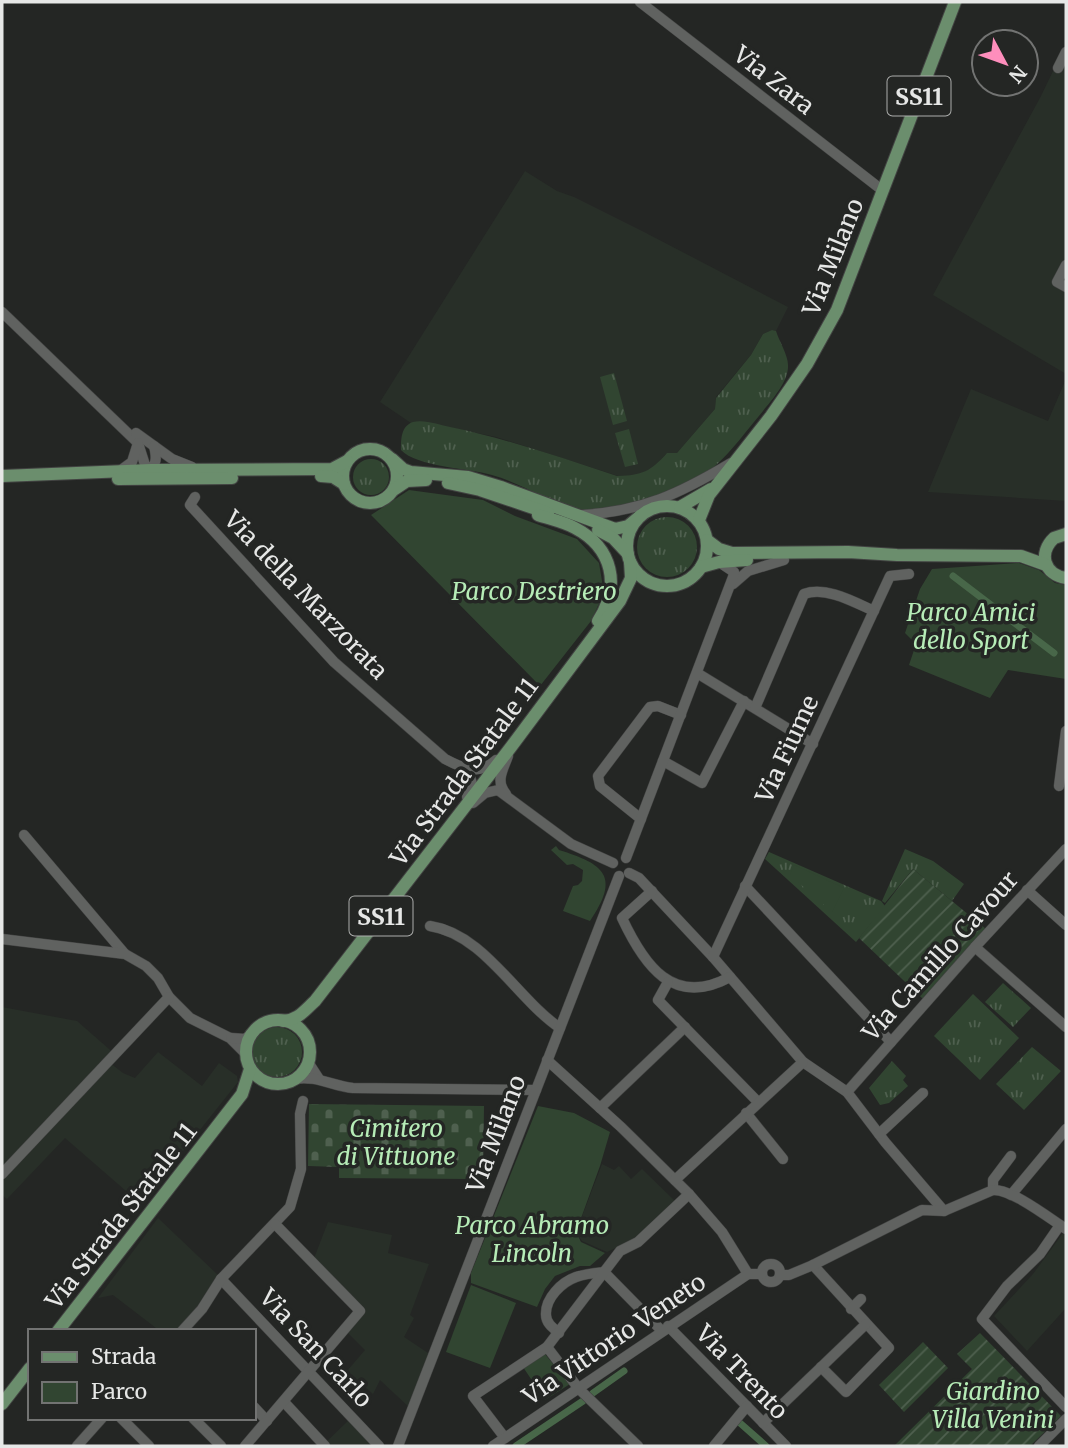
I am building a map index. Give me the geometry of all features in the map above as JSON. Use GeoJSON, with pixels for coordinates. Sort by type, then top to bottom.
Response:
{"type":"FeatureCollection","features":[{"type":"Feature","properties":{"kind":"main road","name":"SS11"},"geometry":{"type":"LineString","coordinates":[[882,190],[955,2]]}},
{"type":"Feature","properties":{"kind":"main road","name":"Via Milano"},"geometry":{"type":"LineString","coordinates":[[748,446],[790,390],[837,310],[882,190]]}},
{"type":"Feature","properties":{"kind":"main road","name":"SS11"},"geometry":{"type":"LineString","coordinates":[[719,481],[748,446]]}},
{"type":"Feature","properties":{"kind":"main road"},"geometry":{"type":"LineString","coordinates":[[748,446],[710,506],[712,531],[722,542],[784,556]]}},
{"type":"Feature","properties":{"kind":"main road"},"geometry":{"type":"LineString","coordinates":[[2,478],[151,470],[332,470],[356,453],[368,449],[382,451],[403,469],[411,472],[468,477],[615,529],[628,526],[659,506],[680,507],[699,497],[719,481]]}},
{"type":"Feature","properties":{"kind":"main road"},"geometry":{"type":"LineString","coordinates":[[392,459],[398,477],[395,489]]}},
{"type":"Feature","properties":{"kind":"main road"},"geometry":{"type":"LineString","coordinates":[[344,484],[343,473],[347,461]]}},
{"type":"Feature","properties":{"kind":"main road"},"geometry":{"type":"LineString","coordinates":[[2,478],[327,476],[344,484],[356,500],[368,504],[380,502],[401,482],[424,479],[457,484],[597,530],[613,538],[636,572],[646,580],[671,586],[693,576],[701,567],[707,550],[707,540],[699,520],[680,507]]}},
{"type":"Feature","properties":{"kind":"main road"},"geometry":{"type":"LineString","coordinates":[[699,520],[703,506],[719,481]]}},
{"type":"Feature","properties":{"kind":"main road"},"geometry":{"type":"LineString","coordinates":[[494,494],[516,506],[575,528],[602,551],[611,574],[612,587],[581,654]]}},
{"type":"Feature","properties":{"kind":"main road"},"geometry":{"type":"LineString","coordinates":[[629,558],[628,536],[632,525],[640,516]]}},
{"type":"Feature","properties":{"kind":"main road"},"geometry":{"type":"LineString","coordinates":[[707,540],[726,552],[841,560],[897,555],[1021,556],[1066,534]]}},
{"type":"Feature","properties":{"kind":"main road"},"geometry":{"type":"LineString","coordinates":[[1046,565],[1045,553],[1049,542]]}},
{"type":"Feature","properties":{"kind":"main road"},"geometry":{"type":"LineString","coordinates":[[701,567],[719,562],[784,556]]}},
{"type":"Feature","properties":{"kind":"main road"},"geometry":{"type":"LineString","coordinates":[[1021,556],[1046,565],[1055,575],[1066,578]]}},
{"type":"Feature","properties":{"kind":"main road","name":"Via Strada Statale 11"},"geometry":{"type":"LineString","coordinates":[[254,1032],[272,1021],[293,1020],[314,1001],[511,747],[620,601],[631,578],[629,558]]}},
{"type":"Feature","properties":{"kind":"main road","name":"Via Strada Statale 11"},"geometry":{"type":"LineString","coordinates":[[620,601],[640,589],[659,585]]}},
{"type":"Feature","properties":{"kind":"main road","name":"Via Strada Statale 11"},"geometry":{"type":"LineString","coordinates":[[308,1062],[310,1053],[305,1035],[305,1020],[314,1001]]}},
{"type":"Feature","properties":{"kind":"main road"},"geometry":{"type":"LineString","coordinates":[[283,1021],[305,1035]]}},
{"type":"Feature","properties":{"kind":"main road"},"geometry":{"type":"LineString","coordinates":[[254,1032],[246,1054],[250,1069],[269,1083]]}},
{"type":"Feature","properties":{"kind":"main road"},"geometry":{"type":"LineString","coordinates":[[295,1079],[308,1062]]}},
{"type":"Feature","properties":{"kind":"main road","name":"Via Strada Statale 11"},"geometry":{"type":"LineString","coordinates":[[60,1328],[242,1094],[250,1069]]}},
{"type":"Feature","properties":{"kind":"main road","name":"Via Strada Statale 11"},"geometry":{"type":"LineString","coordinates":[[242,1094],[260,1085],[295,1079]]}},
{"type":"Feature","properties":{"kind":"main road"},"geometry":{"type":"LineString","coordinates":[[2,1404],[28,1370]]}},
{"type":"Feature","properties":{"kind":"street","name":"Via Zara"},"geometry":{"type":"LineString","coordinates":[[640,2],[882,190]]}},
{"type":"Feature","properties":{"kind":"street"},"geometry":{"type":"LineString","coordinates":[[1058,68],[1066,52]]}},
{"type":"Feature","properties":{"kind":"street"},"geometry":{"type":"LineString","coordinates":[[1066,265],[1057,282],[1066,287]]}},
{"type":"Feature","properties":{"kind":"street"},"geometry":{"type":"LineString","coordinates":[[2,312],[138,443],[145,465],[151,470],[159,474],[213,475],[224,478]]}},
{"type":"Feature","properties":{"kind":"street"},"geometry":{"type":"LineString","coordinates":[[105,410],[184,465],[202,470]]}},
{"type":"Feature","properties":{"kind":"street"},"geometry":{"type":"LineString","coordinates":[[120,471],[132,462],[138,443]]}},
{"type":"Feature","properties":{"kind":"street"},"geometry":{"type":"LineString","coordinates":[[88,479],[98,476],[142,475],[151,470],[156,459],[154,446]]}},
{"type":"Feature","properties":{"kind":"street"},"geometry":{"type":"LineString","coordinates":[[576,515],[615,513],[640,506],[690,488],[737,460]]}},
{"type":"Feature","properties":{"kind":"street","name":"Via della Marzorata"},"geometry":{"type":"LineString","coordinates":[[195,497],[190,505],[334,662],[445,759],[465,770]]}},
{"type":"Feature","properties":{"kind":"street"},"geometry":{"type":"LineString","coordinates":[[729,590],[737,579],[748,571],[784,556]]}},
{"type":"Feature","properties":{"kind":"street"},"geometry":{"type":"LineString","coordinates":[[626,858],[729,590],[734,572],[719,562]]}},
{"type":"Feature","properties":{"kind":"street","name":"Via Fiume"},"geometry":{"type":"LineString","coordinates":[[712,957],[891,576],[909,574]]}},
{"type":"Feature","properties":{"kind":"street"},"geometry":{"type":"LineString","coordinates":[[755,708],[804,594],[813,592],[838,595],[874,611]]}},
{"type":"Feature","properties":{"kind":"street"},"geometry":{"type":"LineString","coordinates":[[697,673],[813,744]]}},
{"type":"Feature","properties":{"kind":"street"},"geometry":{"type":"LineString","coordinates":[[663,761],[702,783],[744,701]]}},
{"type":"Feature","properties":{"kind":"street"},"geometry":{"type":"LineString","coordinates":[[641,819],[600,786],[597,779],[650,708],[658,706],[681,715]]}},
{"type":"Feature","properties":{"kind":"street"},"geometry":{"type":"LineString","coordinates":[[1059,786],[1066,731]]}},
{"type":"Feature","properties":{"kind":"street"},"geometry":{"type":"LineString","coordinates":[[465,770],[484,769],[511,747]]}},
{"type":"Feature","properties":{"kind":"street"},"geometry":{"type":"LineString","coordinates":[[511,747],[500,780],[501,788],[571,844],[613,863]]}},
{"type":"Feature","properties":{"kind":"street"},"geometry":{"type":"LineString","coordinates":[[447,829],[472,789],[473,782],[465,770]]}},
{"type":"Feature","properties":{"kind":"street"},"geometry":{"type":"LineString","coordinates":[[447,829],[485,793],[498,789],[507,794]]}},
{"type":"Feature","properties":{"kind":"street"},"geometry":{"type":"LineString","coordinates":[[24,835],[125,954],[146,966],[158,978],[169,997],[190,1018],[230,1038],[246,1054]]}},
{"type":"Feature","properties":{"kind":"street","name":"Via Camillo Cavour"},"geometry":{"type":"LineString","coordinates":[[847,1092],[1066,849]]}},
{"type":"Feature","properties":{"kind":"street"},"geometry":{"type":"LineString","coordinates":[[626,858],[618,858],[613,863],[613,870],[639,878],[652,891],[803,1062],[847,1092],[944,1211]]}},
{"type":"Feature","properties":{"kind":"street"},"geometry":{"type":"LineString","coordinates":[[624,874],[631,864],[626,858]]}},
{"type":"Feature","properties":{"kind":"street","name":"Via Milano"},"geometry":{"type":"LineString","coordinates":[[398,1446],[547,1060],[624,874]]}},
{"type":"Feature","properties":{"kind":"street"},"geometry":{"type":"LineString","coordinates":[[745,886],[891,1042]]}},
{"type":"Feature","properties":{"kind":"street"},"geometry":{"type":"LineString","coordinates":[[1027,890],[1066,925]]}},
{"type":"Feature","properties":{"kind":"street"},"geometry":{"type":"LineString","coordinates":[[652,891],[622,918],[641,954],[658,975],[668,982],[687,987],[717,983],[730,977]]}},
{"type":"Feature","properties":{"kind":"street"},"geometry":{"type":"LineString","coordinates":[[430,926],[470,942],[542,1016],[560,1028]]}},
{"type":"Feature","properties":{"kind":"street"},"geometry":{"type":"LineString","coordinates":[[2,939],[125,954]]}},
{"type":"Feature","properties":{"kind":"street"},"geometry":{"type":"LineString","coordinates":[[975,947],[1066,1027]]}},
{"type":"Feature","properties":{"kind":"street"},"geometry":{"type":"LineString","coordinates":[[668,982],[658,1000],[758,1101]]}},
{"type":"Feature","properties":{"kind":"street"},"geometry":{"type":"LineString","coordinates":[[2,1174],[169,997]]}},
{"type":"Feature","properties":{"kind":"street"},"geometry":{"type":"LineString","coordinates":[[600,1108],[685,1027]]}},
{"type":"Feature","properties":{"kind":"street"},"geometry":{"type":"LineString","coordinates":[[230,1038],[245,1039],[254,1032]]}},
{"type":"Feature","properties":{"kind":"street"},"geometry":{"type":"LineString","coordinates":[[547,1060],[689,1194],[722,1232],[748,1274],[762,1274],[765,1280],[771,1282],[777,1280],[780,1275],[789,1275],[813,1265],[922,1210],[944,1211],[993,1190],[1011,1195],[1063,1227],[1041,1254],[1007,1286],[982,1320],[1066,1407]]}},
{"type":"Feature","properties":{"kind":"street"},"geometry":{"type":"LineString","coordinates":[[308,1062],[319,1079]]}},
{"type":"Feature","properties":{"kind":"street"},"geometry":{"type":"LineString","coordinates":[[675,1180],[803,1062]]}},
{"type":"Feature","properties":{"kind":"street"},"geometry":{"type":"LineString","coordinates":[[295,1079],[319,1079],[335,1086],[353,1088],[536,1090]]}},
{"type":"Feature","properties":{"kind":"street"},"geometry":{"type":"LineString","coordinates":[[879,1134],[923,1093]]}},
{"type":"Feature","properties":{"kind":"street"},"geometry":{"type":"LineString","coordinates":[[184,1329],[202,1309],[221,1279],[290,1207],[301,1169],[300,1114],[303,1101]]}},
{"type":"Feature","properties":{"kind":"street"},"geometry":{"type":"LineString","coordinates":[[746,1113],[783,1159]]}},
{"type":"Feature","properties":{"kind":"street"},"geometry":{"type":"LineString","coordinates":[[1011,1195],[1066,1129]]}},
{"type":"Feature","properties":{"kind":"street"},"geometry":{"type":"LineString","coordinates":[[993,1190],[993,1180],[1011,1156]]}},
{"type":"Feature","properties":{"kind":"street"},"geometry":{"type":"LineString","coordinates":[[505,1438],[473,1396],[547,1347],[620,1251],[638,1242],[689,1194]]}},
{"type":"Feature","properties":{"kind":"street"},"geometry":{"type":"LineString","coordinates":[[245,1446],[360,1311],[275,1224]]}},
{"type":"Feature","properties":{"kind":"street"},"geometry":{"type":"LineString","coordinates":[[813,1265],[889,1348],[846,1392],[821,1367]]}},
{"type":"Feature","properties":{"kind":"street"},"geometry":{"type":"LineString","coordinates":[[559,1333],[548,1323],[545,1314],[557,1290],[578,1276],[604,1272]]}},
{"type":"Feature","properties":{"kind":"street","name":"Via Trento"},"geometry":{"type":"LineString","coordinates":[[604,1272],[786,1446]]}},
{"type":"Feature","properties":{"kind":"street","name":"Via Vittorio Veneto"},"geometry":{"type":"LineString","coordinates":[[493,1446],[748,1274]]}},
{"type":"Feature","properties":{"kind":"street","name":"Via San Carlo"},"geometry":{"type":"LineString","coordinates":[[221,1279],[379,1446]]}},
{"type":"Feature","properties":{"kind":"street"},"geometry":{"type":"LineString","coordinates":[[851,1309],[861,1299]]}},
{"type":"Feature","properties":{"kind":"street"},"geometry":{"type":"LineString","coordinates":[[764,1423],[866,1324]]}},
{"type":"Feature","properties":{"kind":"street"},"geometry":{"type":"LineString","coordinates":[[547,1347],[579,1389],[638,1446]]}},
{"type":"Feature","properties":{"kind":"street"},"geometry":{"type":"LineString","coordinates":[[284,1402],[325,1446]]}},
{"type":"Feature","properties":{"kind":"street"},"geometry":{"type":"LineString","coordinates":[[714,1446],[747,1406]]}},
{"type":"Feature","properties":{"kind":"street"},"geometry":{"type":"LineString","coordinates":[[256,1409],[267,1421]]}},
{"type":"Feature","properties":{"kind":"street"},"geometry":{"type":"LineString","coordinates":[[1039,1446],[1066,1419]]}},
{"type":"Feature","properties":{"kind":"street"},"geometry":{"type":"LineString","coordinates":[[77,1446],[100,1420]]}},
{"type":"Feature","properties":{"kind":"street"},"geometry":{"type":"LineString","coordinates":[[123,1420],[149,1446]]}},
{"type":"Feature","properties":{"kind":"street"},"geometry":{"type":"LineString","coordinates":[[195,1420],[221,1446]]}},
{"type":"Feature","properties":{"kind":"shaded area"},"geometry":{"type":"Polygon","coordinates":[[[1066,44],[1066,374],[933,295],[1041,96],[1066,44]]]}},
{"type":"Feature","properties":{"kind":"shaded area"},"geometry":{"type":"Polygon","coordinates":[[[525,171],[557,191],[646,233],[788,307],[776,331],[763,334],[751,355],[716,397],[715,409],[677,453],[666,454],[653,469],[637,475],[618,476],[496,437],[423,422],[411,423],[380,402],[525,171]]]}},
{"type":"Feature","properties":{"kind":"shaded area"},"geometry":{"type":"Polygon","coordinates":[[[1066,379],[1066,501],[928,492],[971,389],[1048,421],[1066,379]]]}},
{"type":"Feature","properties":{"kind":"shaded area"},"geometry":{"type":"Polygon","coordinates":[[[2,1007],[77,1021],[117,1056],[110,1063],[135,1078],[158,1052],[202,1086],[219,1063],[237,1076],[238,1082],[141,1204],[65,1138],[7,1199],[2,1195],[2,1007]]]}},
{"type":"Feature","properties":{"kind":"shaded area"},"geometry":{"type":"Polygon","coordinates":[[[602,1164],[614,1170],[619,1166],[631,1179],[642,1169],[677,1203],[638,1238],[607,1252],[582,1241],[576,1232],[602,1164]]]}},
{"type":"Feature","properties":{"kind":"shaded area"},"geometry":{"type":"Polygon","coordinates":[[[158,1218],[219,1276],[198,1307],[178,1329],[157,1329],[113,1295],[98,1298],[158,1218]]]}},
{"type":"Feature","properties":{"kind":"shaded area"},"geometry":{"type":"Polygon","coordinates":[[[328,1222],[392,1235],[388,1253],[429,1264],[410,1315],[414,1318],[404,1337],[431,1355],[410,1408],[380,1380],[373,1394],[347,1371],[365,1350],[346,1331],[363,1312],[313,1261],[328,1222]]]}},
{"type":"Feature","properties":{"kind":"shaded area"},"geometry":{"type":"Polygon","coordinates":[[[1063,1233],[1066,1236],[1066,1308],[1027,1351],[994,1316],[1033,1274],[1063,1233]]]}},
{"type":"Feature","properties":{"kind":"shaded area"},"geometry":{"type":"Polygon","coordinates":[[[350,1419],[376,1446],[322,1446],[350,1419]]]}},
{"type":"Feature","properties":{"kind":"green space"},"geometry":{"type":"Polygon","coordinates":[[[776,331],[788,365],[786,377],[775,396],[714,467],[692,482],[644,502],[614,510],[573,508],[506,480],[430,464],[401,450],[406,427],[413,422],[422,421],[514,443],[617,476],[640,473],[651,468],[667,453],[677,453],[715,409],[716,398],[751,355],[763,334],[776,331]]]}},
{"type":"Feature","properties":{"kind":"green space"},"geometry":{"type":"Polygon","coordinates":[[[614,373],[627,421],[613,425],[600,377],[614,373]]]}},
{"type":"Feature","properties":{"kind":"green space"},"geometry":{"type":"Polygon","coordinates":[[[629,429],[638,464],[625,467],[615,433],[629,429]]]}},
{"type":"Feature","properties":{"kind":"green space"},"geometry":{"type":"Polygon","coordinates":[[[371,459],[384,464],[389,477],[384,490],[371,495],[358,490],[353,477],[358,464],[371,459]]]}},
{"type":"Feature","properties":{"kind":"green space","name":"Parco Destriero"},"geometry":{"type":"Polygon","coordinates":[[[409,490],[483,500],[515,516],[577,539],[599,563],[604,593],[591,621],[540,686],[371,515],[409,490]]]}},
{"type":"Feature","properties":{"kind":"green space"},"geometry":{"type":"Polygon","coordinates":[[[661,517],[673,517],[692,530],[697,547],[695,559],[684,572],[673,577],[661,577],[642,564],[637,553],[637,541],[650,522],[661,517]]]}},
{"type":"Feature","properties":{"kind":"green space","name":"Parco Amici dello Sport"},"geometry":{"type":"Polygon","coordinates":[[[1019,563],[1039,570],[1055,583],[1066,585],[1066,679],[1008,670],[990,698],[909,665],[916,644],[905,633],[920,589],[932,569],[1019,563]]]}},
{"type":"Feature","properties":{"kind":"green space"},"geometry":{"type":"Polygon","coordinates":[[[556,846],[559,850],[587,861],[603,874],[606,882],[605,893],[590,921],[563,911],[573,886],[582,881],[583,870],[573,864],[567,865],[551,850],[556,846]]]}},
{"type":"Feature","properties":{"kind":"green space"},"geometry":{"type":"Polygon","coordinates":[[[905,849],[933,861],[964,884],[952,901],[913,869],[885,903],[882,901],[905,849]]]}},
{"type":"Feature","properties":{"kind":"green space"},"geometry":{"type":"Polygon","coordinates":[[[769,852],[881,901],[885,906],[856,942],[765,859],[769,852]]]}},
{"type":"Feature","properties":{"kind":"green space"},"geometry":{"type":"Polygon","coordinates":[[[794,865],[844,888],[832,912],[790,875],[794,865]]]}},
{"type":"Feature","properties":{"kind":"green space"},"geometry":{"type":"Polygon","coordinates":[[[913,869],[986,929],[923,999],[859,938],[913,869]]]}},
{"type":"Feature","properties":{"kind":"green space"},"geometry":{"type":"Polygon","coordinates":[[[1003,983],[1031,1008],[1013,1027],[985,1002],[1003,983]]]}},
{"type":"Feature","properties":{"kind":"green space"},"geometry":{"type":"Polygon","coordinates":[[[973,994],[1019,1038],[980,1080],[934,1036],[973,994]]]}},
{"type":"Feature","properties":{"kind":"green space"},"geometry":{"type":"Polygon","coordinates":[[[277,1027],[295,1034],[302,1052],[295,1070],[277,1077],[259,1070],[252,1052],[259,1034],[277,1027]]]}},
{"type":"Feature","properties":{"kind":"green space"},"geometry":{"type":"Polygon","coordinates":[[[1032,1047],[1061,1071],[1024,1110],[996,1084],[1032,1047]]]}},
{"type":"Feature","properties":{"kind":"green space"},"geometry":{"type":"Polygon","coordinates":[[[892,1061],[906,1076],[903,1080],[908,1086],[889,1103],[880,1105],[869,1088],[892,1061]]]}},
{"type":"Feature","properties":{"kind":"green space","name":"Cimitero di Vittuone"},"geometry":{"type":"Polygon","coordinates":[[[309,1104],[484,1106],[483,1171],[473,1171],[473,1179],[339,1178],[339,1167],[308,1166],[309,1104]]]}},
{"type":"Feature","properties":{"kind":"green space","name":"Parco Abramo Lincoln"},"geometry":{"type":"Polygon","coordinates":[[[538,1106],[574,1113],[610,1132],[576,1232],[581,1242],[605,1253],[590,1266],[580,1266],[555,1276],[545,1289],[537,1307],[471,1283],[471,1273],[538,1106]]]}},
{"type":"Feature","properties":{"kind":"green space"},"geometry":{"type":"Polygon","coordinates":[[[471,1285],[516,1303],[490,1368],[446,1352],[471,1285]]]}},
{"type":"Feature","properties":{"kind":"green space","name":"Giardino Villa Venini"},"geometry":{"type":"Polygon","coordinates":[[[980,1333],[1061,1416],[1030,1446],[894,1446],[972,1369],[957,1354],[980,1333]]]}},
{"type":"Feature","properties":{"kind":"green space"},"geometry":{"type":"Polygon","coordinates":[[[923,1342],[948,1368],[904,1412],[879,1385],[923,1342]]]}},
{"type":"Feature","properties":{"kind":"green space"},"geometry":{"type":"Polygon","coordinates":[[[544,1353],[570,1384],[545,1400],[523,1367],[544,1353]]]}},
{"type":"Feature","properties":{"kind":"waterway"},"geometry":{"type":"LineString","coordinates":[[953,576],[1054,653]]}},
{"type":"Feature","properties":{"kind":"waterway"},"geometry":{"type":"LineString","coordinates":[[593,1393],[624,1371]]}},
{"type":"Feature","properties":{"kind":"waterway"},"geometry":{"type":"LineString","coordinates":[[516,1446],[583,1401]]}},
{"type":"Feature","properties":{"kind":"waterway"},"geometry":{"type":"LineString","coordinates":[[740,1423],[766,1446]]}}]}
